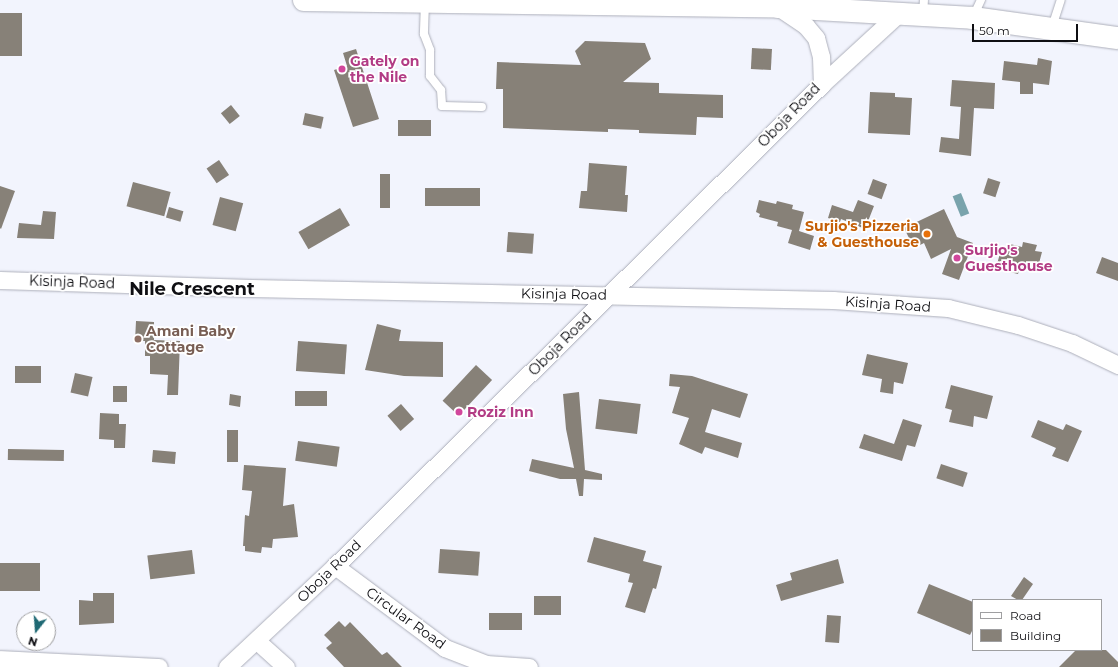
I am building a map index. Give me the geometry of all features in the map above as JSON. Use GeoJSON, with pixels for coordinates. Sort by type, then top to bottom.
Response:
{"type":"FeatureCollection","features":[{"type":"Feature","properties":{"kind":"street"},"geometry":{"type":"LineString","coordinates":[[304,0],[858,6],[898,14],[924,8],[977,9],[1052,28],[1118,38]]}},
{"type":"Feature","properties":{"kind":"street","name":"Oboja Road"},"geometry":{"type":"LineString","coordinates":[[227,667],[257,641],[335,566],[822,84],[821,57],[816,38],[806,26],[772,5]]}},
{"type":"Feature","properties":{"kind":"street"},"geometry":{"type":"LineString","coordinates":[[822,84],[898,14]]}},
{"type":"Feature","properties":{"kind":"street","name":"Kisinja Road"},"geometry":{"type":"LineString","coordinates":[[0,280],[259,288],[833,300],[948,308],[1025,328],[1072,343],[1118,365]]}},
{"type":"Feature","properties":{"kind":"street","name":"Circular Road"},"geometry":{"type":"LineString","coordinates":[[335,566],[445,648],[486,664],[529,667]]}},
{"type":"Feature","properties":{"kind":"street"},"geometry":{"type":"LineString","coordinates":[[257,641],[286,667]]}},
{"type":"Feature","properties":{"kind":"street"},"geometry":{"type":"LineString","coordinates":[[0,659],[159,667]]}},
{"type":"Feature","properties":{"kind":"lane"},"geometry":{"type":"LineString","coordinates":[[1052,28],[1061,0]]}},
{"type":"Feature","properties":{"kind":"lane"},"geometry":{"type":"LineString","coordinates":[[425,1],[424,34],[430,50],[430,76],[441,90],[442,106],[482,107]]}},
{"type":"Feature","properties":{"kind":"water"},"geometry":{"type":"Polygon","coordinates":[[[961,193],[969,213],[961,217],[953,196],[961,193]]]}},
{"type":"Feature","properties":{"kind":"building"},"geometry":{"type":"Polygon","coordinates":[[[0,13],[22,13],[22,56],[0,56],[0,13]]]}},
{"type":"Feature","properties":{"kind":"building"},"geometry":{"type":"Polygon","coordinates":[[[585,41],[645,43],[651,59],[623,82],[659,83],[659,93],[723,95],[723,118],[697,117],[696,135],[639,133],[639,130],[608,129],[608,132],[503,128],[503,89],[496,89],[497,62],[581,65],[575,51],[585,41]]]}},
{"type":"Feature","properties":{"kind":"building"},"geometry":{"type":"Polygon","coordinates":[[[752,48],[772,49],[771,70],[751,69],[752,48]]]}},
{"type":"Feature","properties":{"kind":"building"},"geometry":{"type":"Polygon","coordinates":[[[356,49],[379,119],[353,127],[334,70],[347,66],[343,53],[356,49]]]}},
{"type":"Feature","properties":{"kind":"building"},"geometry":{"type":"Polygon","coordinates":[[[1038,58],[1052,61],[1049,85],[1033,83],[1033,94],[1020,94],[1020,82],[1002,80],[1004,61],[1037,65],[1038,58]]]}},
{"type":"Feature","properties":{"kind":"building"},"geometry":{"type":"Polygon","coordinates":[[[952,80],[995,83],[994,109],[974,108],[971,156],[939,152],[941,137],[959,139],[961,107],[950,106],[952,80]]]}},
{"type":"Feature","properties":{"kind":"building"},"geometry":{"type":"Polygon","coordinates":[[[870,92],[895,93],[895,97],[912,98],[910,135],[868,133],[870,92]]]}},
{"type":"Feature","properties":{"kind":"building"},"geometry":{"type":"Polygon","coordinates":[[[231,105],[240,116],[230,124],[221,113],[231,105]]]}},
{"type":"Feature","properties":{"kind":"building"},"geometry":{"type":"Polygon","coordinates":[[[305,113],[324,117],[321,129],[303,125],[305,113]]]}},
{"type":"Feature","properties":{"kind":"building"},"geometry":{"type":"Polygon","coordinates":[[[398,120],[431,120],[431,136],[398,136],[398,120]]]}},
{"type":"Feature","properties":{"kind":"building"},"geometry":{"type":"Polygon","coordinates":[[[219,160],[229,175],[217,183],[207,168],[219,160]]]}},
{"type":"Feature","properties":{"kind":"building"},"geometry":{"type":"Polygon","coordinates":[[[589,163],[627,166],[625,195],[628,195],[627,212],[579,208],[581,191],[587,191],[589,163]]]}},
{"type":"Feature","properties":{"kind":"building"},"geometry":{"type":"Polygon","coordinates":[[[380,174],[390,174],[390,208],[380,208],[380,174]]]}},
{"type":"Feature","properties":{"kind":"building"},"geometry":{"type":"Polygon","coordinates":[[[988,178],[1000,182],[995,197],[983,193],[988,178]]]}},
{"type":"Feature","properties":{"kind":"building"},"geometry":{"type":"Polygon","coordinates":[[[873,179],[887,184],[882,199],[868,194],[873,179]]]}},
{"type":"Feature","properties":{"kind":"building"},"geometry":{"type":"Polygon","coordinates":[[[133,182],[171,192],[164,216],[127,206],[133,182]]]}},
{"type":"Feature","properties":{"kind":"building"},"geometry":{"type":"Polygon","coordinates":[[[0,186],[15,191],[1,229],[0,228],[0,186]]]}},
{"type":"Feature","properties":{"kind":"building"},"geometry":{"type":"Polygon","coordinates":[[[425,188],[480,188],[480,206],[425,206],[425,188]]]}},
{"type":"Feature","properties":{"kind":"building"},"geometry":{"type":"Polygon","coordinates":[[[220,197],[243,203],[236,231],[212,225],[220,197]]]}},
{"type":"Feature","properties":{"kind":"building"},"geometry":{"type":"Polygon","coordinates":[[[759,200],[776,204],[777,201],[793,205],[792,209],[804,212],[799,231],[814,236],[810,250],[788,243],[792,230],[777,226],[778,222],[759,217],[760,214],[756,212],[759,200]]]}},
{"type":"Feature","properties":{"kind":"building"},"geometry":{"type":"Polygon","coordinates":[[[858,200],[874,206],[865,229],[841,219],[840,222],[828,218],[832,205],[853,212],[858,200]]]}},
{"type":"Feature","properties":{"kind":"building"},"geometry":{"type":"Polygon","coordinates":[[[169,207],[183,211],[180,222],[166,218],[169,207]]]}},
{"type":"Feature","properties":{"kind":"building"},"geometry":{"type":"Polygon","coordinates":[[[340,208],[350,225],[308,249],[298,232],[340,208]]]}},
{"type":"Feature","properties":{"kind":"building"},"geometry":{"type":"Polygon","coordinates":[[[944,209],[957,237],[973,243],[959,280],[942,274],[951,249],[931,259],[924,243],[914,248],[904,228],[944,209]]]}},
{"type":"Feature","properties":{"kind":"building"},"geometry":{"type":"Polygon","coordinates":[[[43,211],[56,212],[54,239],[17,238],[19,223],[41,225],[43,211]]]}},
{"type":"Feature","properties":{"kind":"building"},"geometry":{"type":"Polygon","coordinates":[[[508,232],[534,234],[533,254],[507,252],[508,232]]]}},
{"type":"Feature","properties":{"kind":"building"},"geometry":{"type":"Polygon","coordinates":[[[1023,242],[1037,245],[1035,251],[1042,252],[1037,271],[1026,268],[1025,271],[1019,270],[1018,274],[1006,271],[1008,267],[997,264],[1001,250],[1008,252],[1010,244],[1022,247],[1023,242]]]}},
{"type":"Feature","properties":{"kind":"building"},"geometry":{"type":"Polygon","coordinates":[[[1102,257],[1118,263],[1118,281],[1096,273],[1102,257]]]}},
{"type":"Feature","properties":{"kind":"building"},"geometry":{"type":"Polygon","coordinates":[[[136,321],[154,322],[154,340],[180,341],[178,395],[167,395],[168,375],[150,374],[150,356],[145,356],[145,341],[135,341],[136,321]]]}},
{"type":"Feature","properties":{"kind":"building"},"geometry":{"type":"Polygon","coordinates":[[[377,324],[401,330],[399,341],[443,342],[443,377],[404,376],[365,370],[377,324]]]}},
{"type":"Feature","properties":{"kind":"building"},"geometry":{"type":"Polygon","coordinates":[[[298,341],[347,344],[345,374],[296,371],[298,341]]]}},
{"type":"Feature","properties":{"kind":"building"},"geometry":{"type":"Polygon","coordinates":[[[867,354],[908,363],[903,384],[894,382],[893,394],[880,392],[882,379],[862,375],[867,354]]]}},
{"type":"Feature","properties":{"kind":"building"},"geometry":{"type":"Polygon","coordinates":[[[476,365],[492,380],[459,416],[443,401],[476,365]]]}},
{"type":"Feature","properties":{"kind":"building"},"geometry":{"type":"Polygon","coordinates":[[[15,366],[41,366],[41,383],[15,383],[15,366]]]}},
{"type":"Feature","properties":{"kind":"building"},"geometry":{"type":"Polygon","coordinates":[[[75,373],[93,377],[88,397],[71,392],[75,373]]]}},
{"type":"Feature","properties":{"kind":"building"},"geometry":{"type":"Polygon","coordinates":[[[670,374],[692,376],[748,394],[740,418],[712,409],[705,432],[742,443],[738,458],[705,447],[702,454],[679,444],[689,418],[672,413],[680,387],[669,386],[670,374]]]}},
{"type":"Feature","properties":{"kind":"building"},"geometry":{"type":"Polygon","coordinates":[[[951,385],[993,396],[987,419],[974,416],[973,427],[949,422],[952,410],[945,408],[951,385]]]}},
{"type":"Feature","properties":{"kind":"building"},"geometry":{"type":"Polygon","coordinates":[[[113,386],[127,386],[127,402],[113,402],[113,386]]]}},
{"type":"Feature","properties":{"kind":"building"},"geometry":{"type":"Polygon","coordinates":[[[295,391],[327,391],[327,406],[295,406],[295,391]]]}},
{"type":"Feature","properties":{"kind":"building"},"geometry":{"type":"Polygon","coordinates":[[[579,392],[585,470],[602,474],[602,480],[584,479],[583,496],[579,496],[576,479],[560,479],[529,471],[532,459],[574,468],[566,429],[563,394],[579,392]]]}},
{"type":"Feature","properties":{"kind":"building"},"geometry":{"type":"Polygon","coordinates":[[[230,394],[241,396],[240,407],[229,405],[230,394]]]}},
{"type":"Feature","properties":{"kind":"building"},"geometry":{"type":"Polygon","coordinates":[[[599,399],[641,404],[637,434],[595,429],[599,399]]]}},
{"type":"Feature","properties":{"kind":"building"},"geometry":{"type":"Polygon","coordinates":[[[401,404],[414,419],[401,431],[387,416],[401,404]]]}},
{"type":"Feature","properties":{"kind":"building"},"geometry":{"type":"Polygon","coordinates":[[[100,413],[119,414],[119,424],[126,424],[125,448],[114,448],[114,440],[99,439],[100,413]]]}},
{"type":"Feature","properties":{"kind":"building"},"geometry":{"type":"Polygon","coordinates":[[[903,419],[922,425],[915,447],[907,445],[902,461],[859,448],[864,434],[894,444],[903,419]]]}},
{"type":"Feature","properties":{"kind":"building"},"geometry":{"type":"Polygon","coordinates":[[[1038,420],[1063,430],[1066,424],[1082,431],[1068,462],[1052,456],[1056,448],[1031,437],[1038,420]]]}},
{"type":"Feature","properties":{"kind":"building"},"geometry":{"type":"Polygon","coordinates":[[[227,430],[238,430],[238,462],[227,462],[227,430]]]}},
{"type":"Feature","properties":{"kind":"building"},"geometry":{"type":"Polygon","coordinates":[[[298,441],[340,447],[337,467],[295,461],[298,441]]]}},
{"type":"Feature","properties":{"kind":"building"},"geometry":{"type":"Polygon","coordinates":[[[8,449],[64,450],[64,461],[8,460],[8,449]]]}},
{"type":"Feature","properties":{"kind":"building"},"geometry":{"type":"Polygon","coordinates":[[[153,450],[176,452],[175,464],[152,462],[153,450]]]}},
{"type":"Feature","properties":{"kind":"building"},"geometry":{"type":"Polygon","coordinates":[[[941,464],[968,473],[963,487],[936,478],[941,464]]]}},
{"type":"Feature","properties":{"kind":"building"},"geometry":{"type":"Polygon","coordinates":[[[244,465],[286,468],[283,506],[294,504],[298,537],[273,539],[272,548],[262,547],[261,553],[245,551],[245,546],[243,546],[245,515],[249,516],[252,491],[242,490],[244,465]]]}},
{"type":"Feature","properties":{"kind":"building"},"geometry":{"type":"Polygon","coordinates":[[[594,537],[646,551],[643,561],[662,566],[656,589],[653,588],[645,613],[625,607],[633,583],[628,582],[630,574],[587,562],[594,537]]]}},
{"type":"Feature","properties":{"kind":"building"},"geometry":{"type":"Polygon","coordinates":[[[440,549],[480,552],[478,576],[438,573],[440,549]]]}},
{"type":"Feature","properties":{"kind":"building"},"geometry":{"type":"Polygon","coordinates":[[[192,550],[195,574],[150,579],[147,555],[192,550]]]}},
{"type":"Feature","properties":{"kind":"building"},"geometry":{"type":"Polygon","coordinates":[[[838,559],[844,583],[781,601],[776,585],[792,580],[790,573],[838,559]]]}},
{"type":"Feature","properties":{"kind":"building"},"geometry":{"type":"Polygon","coordinates":[[[0,563],[40,563],[40,591],[0,591],[0,563]]]}},
{"type":"Feature","properties":{"kind":"building"},"geometry":{"type":"Polygon","coordinates":[[[1024,577],[1033,584],[1023,599],[1016,599],[1011,596],[1024,577]]]}},
{"type":"Feature","properties":{"kind":"building"},"geometry":{"type":"Polygon","coordinates":[[[929,584],[972,602],[972,631],[970,635],[917,613],[929,584]]]}},
{"type":"Feature","properties":{"kind":"building"},"geometry":{"type":"Polygon","coordinates":[[[93,593],[114,593],[114,623],[79,625],[79,600],[93,601],[93,593]]]}},
{"type":"Feature","properties":{"kind":"building"},"geometry":{"type":"Polygon","coordinates":[[[534,596],[561,596],[561,615],[534,615],[534,596]]]}},
{"type":"Feature","properties":{"kind":"building"},"geometry":{"type":"Polygon","coordinates":[[[489,613],[522,613],[522,630],[489,630],[489,613]]]}},
{"type":"Feature","properties":{"kind":"building"},"geometry":{"type":"Polygon","coordinates":[[[827,615],[841,616],[839,643],[825,642],[827,615]]]}},
{"type":"Feature","properties":{"kind":"building"},"geometry":{"type":"Polygon","coordinates":[[[339,621],[345,627],[350,622],[382,655],[387,652],[402,667],[344,667],[326,648],[332,643],[324,635],[339,621]]]}},
{"type":"Feature","properties":{"kind":"building"},"geometry":{"type":"Polygon","coordinates":[[[1106,650],[1118,662],[1118,667],[1059,667],[1075,651],[1106,650]]]}},
{"type":"Feature","properties":{"kind":"place","name":"Gately on the Nile"},"geometry":{"type":"Point","coordinates":[342,69]}},
{"type":"Feature","properties":{"kind":"place","name":"Surjio's Pizzeria & Guesthouse"},"geometry":{"type":"Point","coordinates":[927,234]}},
{"type":"Feature","properties":{"kind":"place","name":"Surjio's Guesthouse"},"geometry":{"type":"Point","coordinates":[957,258]}},
{"type":"Feature","properties":{"kind":"place","name":"Amani Baby Cottage"},"geometry":{"type":"Point","coordinates":[138,339]}},
{"type":"Feature","properties":{"kind":"place","name":"Roziz Inn"},"geometry":{"type":"Point","coordinates":[459,412]}},
{"type":"Feature","properties":{"kind":"district","name":"Nile Crescent"},"geometry":{"type":"Point","coordinates":[192,289]}}]}
